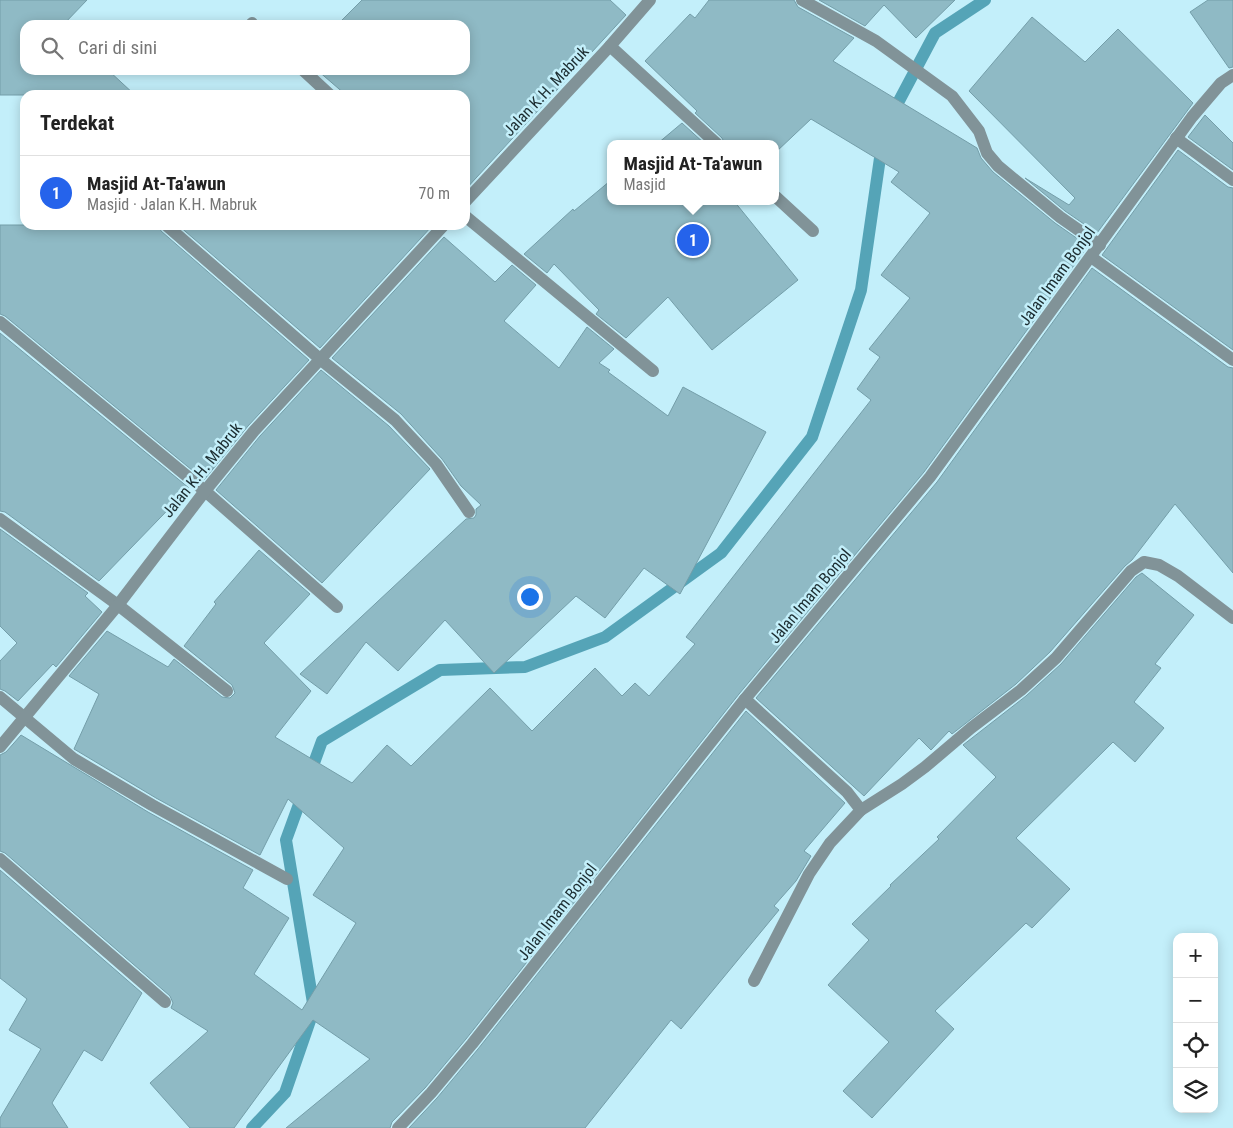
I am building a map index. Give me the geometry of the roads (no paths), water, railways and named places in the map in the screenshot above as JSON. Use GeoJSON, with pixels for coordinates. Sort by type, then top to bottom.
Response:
{"type":"FeatureCollection","features":[{"type":"Feature","properties":{"kind":"street","name":"Jalan K.H. Mabruk"},"geometry":{"type":"LineString","coordinates":[[470,197],[610,46],[650,0]]}},
{"type":"Feature","properties":{"kind":"street"},"geometry":{"type":"LineString","coordinates":[[802,0],[876,41],[952,96],[979,131],[987,153],[998,166],[1060,217],[1100,245]]}},
{"type":"Feature","properties":{"kind":"street"},"geometry":{"type":"LineString","coordinates":[[610,46],[713,140]]}},
{"type":"Feature","properties":{"kind":"street","name":"Jalan Imam Bonjol"},"geometry":{"type":"LineString","coordinates":[[398,1128],[431,1093],[472,1044],[745,699],[930,476],[1100,245],[1176,138],[1221,83],[1233,74]]}},
{"type":"Feature","properties":{"kind":"street"},"geometry":{"type":"LineString","coordinates":[[308,75],[325,90]]}},
{"type":"Feature","properties":{"kind":"street"},"geometry":{"type":"LineString","coordinates":[[1176,138],[1233,180]]}},
{"type":"Feature","properties":{"kind":"street"},"geometry":{"type":"LineString","coordinates":[[779,200],[812,231]]}},
{"type":"Feature","properties":{"kind":"street"},"geometry":{"type":"LineString","coordinates":[[470,220],[653,371]]}},
{"type":"Feature","properties":{"kind":"street"},"geometry":{"type":"LineString","coordinates":[[172,230],[320,359],[395,420],[436,464],[469,512]]}},
{"type":"Feature","properties":{"kind":"street","name":"Jalan K.H. Mabruk"},"geometry":{"type":"LineString","coordinates":[[0,747],[118,605],[205,491],[254,431],[439,230]]}},
{"type":"Feature","properties":{"kind":"street"},"geometry":{"type":"LineString","coordinates":[[1091,257],[1233,360]]}},
{"type":"Feature","properties":{"kind":"street"},"geometry":{"type":"LineString","coordinates":[[0,322],[205,491],[337,607]]}},
{"type":"Feature","properties":{"kind":"street"},"geometry":{"type":"LineString","coordinates":[[0,519],[118,605],[227,691]]}},
{"type":"Feature","properties":{"kind":"street"},"geometry":{"type":"LineString","coordinates":[[754,981],[810,874],[830,843],[861,810],[926,767],[971,728],[1021,690],[1056,658],[1130,571],[1144,562],[1159,565],[1178,576],[1233,618]]}},
{"type":"Feature","properties":{"kind":"street"},"geometry":{"type":"LineString","coordinates":[[0,697],[74,759],[287,880]]}},
{"type":"Feature","properties":{"kind":"street"},"geometry":{"type":"LineString","coordinates":[[745,699],[847,792],[861,810]]}},
{"type":"Feature","properties":{"kind":"street"},"geometry":{"type":"LineString","coordinates":[[0,859],[164,1002]]}},
{"type":"Feature","properties":{"kind":"waterway"},"geometry":{"type":"LineString","coordinates":[[891,116],[935,33],[985,0]]}},
{"type":"Feature","properties":{"kind":"waterway"},"geometry":{"type":"LineString","coordinates":[[252,1128],[285,1093],[314,1009],[286,840],[322,741],[440,670],[525,667],[605,637],[721,553],[812,437],[861,290],[882,144]]}},
{"type":"Feature","properties":{"kind":"place","name":"Masjid At-Ta'awun"},"geometry":{"type":"Point","coordinates":[693,240]}}]}
